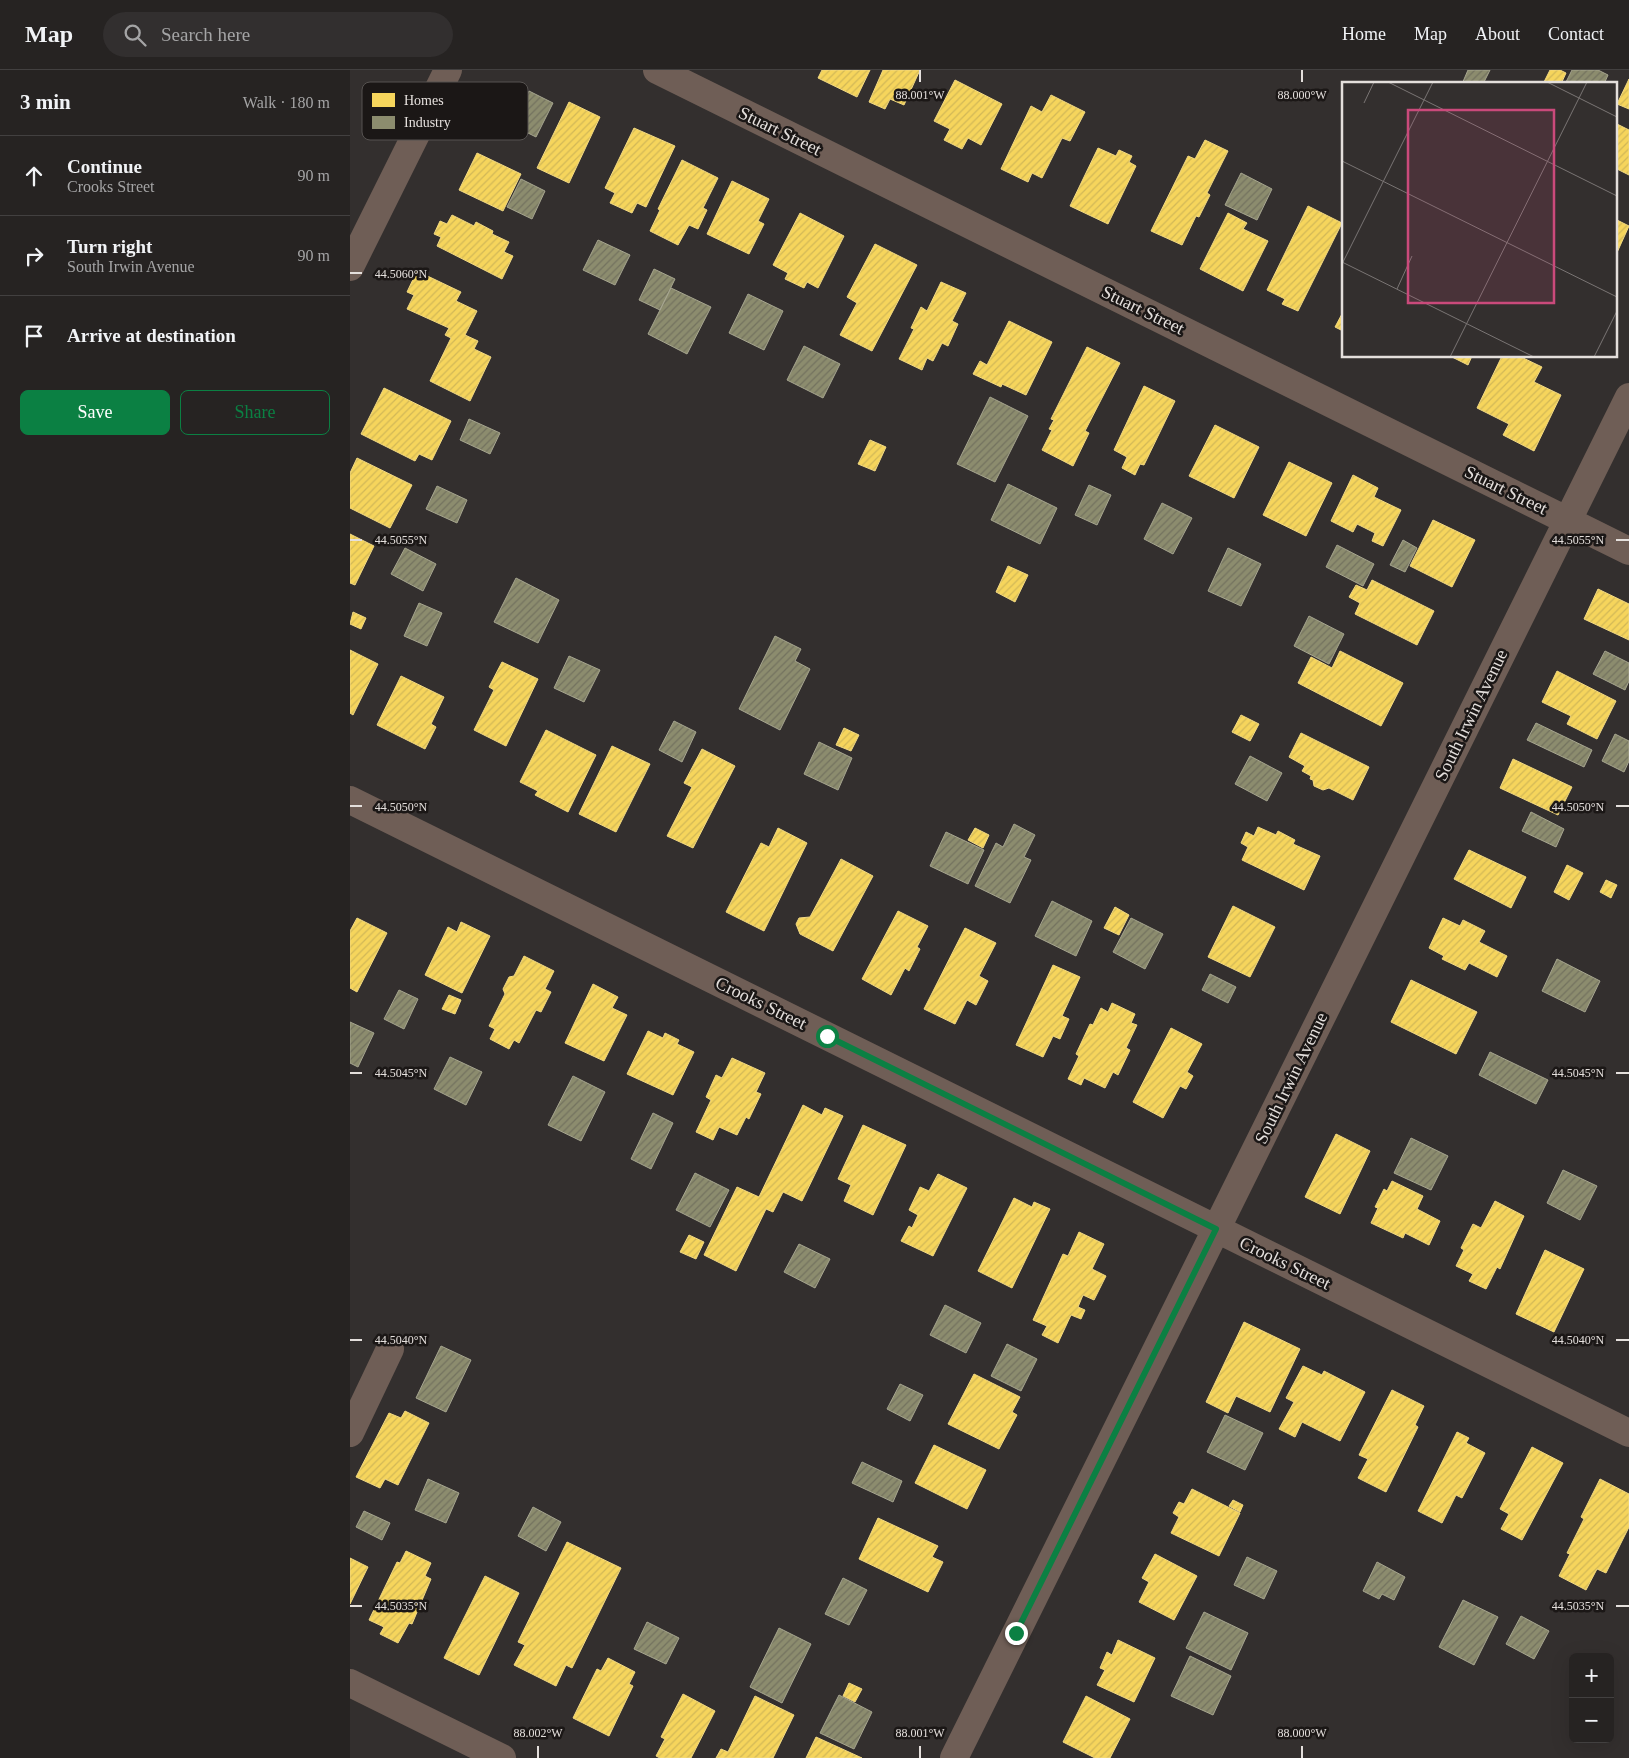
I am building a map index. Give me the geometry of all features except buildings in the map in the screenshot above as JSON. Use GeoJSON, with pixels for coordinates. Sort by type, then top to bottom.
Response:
{"type":"FeatureCollection","features":[{"type":"Feature","properties":{"kind":"street"},"geometry":{"type":"LineString","coordinates":[[442,82],[448,70]]}},
{"type":"Feature","properties":{"kind":"street","name":"Stuart Street"},"geometry":{"type":"LineString","coordinates":[[657,70],[1629,551]]}},
{"type":"Feature","properties":{"kind":"street"},"geometry":{"type":"LineString","coordinates":[[350,267],[413,140]]}},
{"type":"Feature","properties":{"kind":"street","name":"South Irwin Avenue"},"geometry":{"type":"LineString","coordinates":[[954,1758],[1629,397]]}},
{"type":"Feature","properties":{"kind":"street","name":"Crooks Street"},"geometry":{"type":"LineString","coordinates":[[350,800],[1629,1433]]}},
{"type":"Feature","properties":{"kind":"street"},"geometry":{"type":"LineString","coordinates":[[350,1433],[390,1349]]}},
{"type":"Feature","properties":{"kind":"street"},"geometry":{"type":"LineString","coordinates":[[350,1683],[502,1758]]}},
{"type":"Feature","properties":{"kind":"route"},"geometry":{"type":"LineString","coordinates":[[827,1036],[1216,1229],[1016,1633]]}}]}
